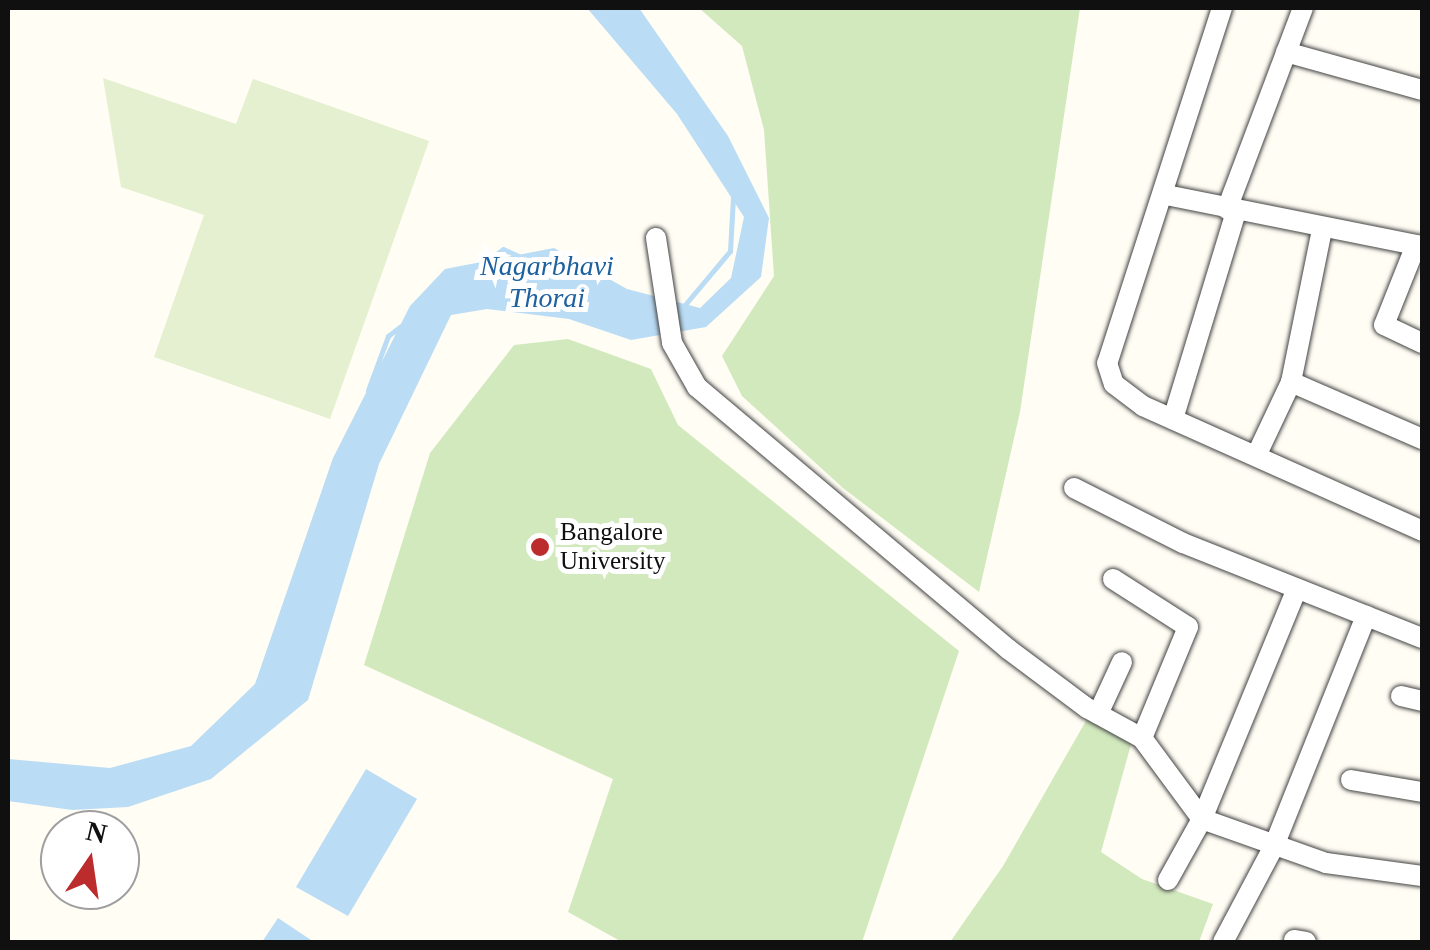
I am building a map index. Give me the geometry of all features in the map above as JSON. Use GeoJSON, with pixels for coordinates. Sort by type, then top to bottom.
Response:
{"type":"FeatureCollection","features":[{"type":"Feature","properties":{"kind":"street"},"geometry":{"type":"LineString","coordinates":[[1222,8],[1166,196],[1106,363],[1127,397],[1422,531]]}},
{"type":"Feature","properties":{"kind":"street"},"geometry":{"type":"LineString","coordinates":[[1173,419],[1232,210],[1303,8]]}},
{"type":"Feature","properties":{"kind":"street"},"geometry":{"type":"LineString","coordinates":[[1286,52],[1422,90]]}},
{"type":"Feature","properties":{"kind":"street"},"geometry":{"type":"LineString","coordinates":[[1166,196],[1322,230],[1419,245],[1384,325],[1422,343]]}},
{"type":"Feature","properties":{"kind":"street"},"geometry":{"type":"LineString","coordinates":[[1257,454],[1292,382],[1322,230]]}},
{"type":"Feature","properties":{"kind":"street"},"geometry":{"type":"LineString","coordinates":[[656,238],[672,343],[696,387],[1008,649],[1098,714],[1142,738],[1202,819],[1326,863],[1422,876]]}},
{"type":"Feature","properties":{"kind":"street"},"geometry":{"type":"LineString","coordinates":[[1292,382],[1422,439]]}},
{"type":"Feature","properties":{"kind":"street"},"geometry":{"type":"LineString","coordinates":[[1074,488],[1297,589],[1422,638]]}},
{"type":"Feature","properties":{"kind":"street"},"geometry":{"type":"LineString","coordinates":[[1113,578],[1188,627],[1142,738]]}},
{"type":"Feature","properties":{"kind":"street"},"geometry":{"type":"LineString","coordinates":[[1168,880],[1202,819],[1297,589]]}},
{"type":"Feature","properties":{"kind":"street"},"geometry":{"type":"LineString","coordinates":[[1223,942],[1274,846],[1366,616]]}},
{"type":"Feature","properties":{"kind":"street"},"geometry":{"type":"LineString","coordinates":[[1098,714],[1122,662]]}},
{"type":"Feature","properties":{"kind":"street"},"geometry":{"type":"LineString","coordinates":[[1401,696],[1422,701]]}},
{"type":"Feature","properties":{"kind":"street"},"geometry":{"type":"LineString","coordinates":[[1352,780],[1422,792]]}},
{"type":"Feature","properties":{"kind":"green space"},"geometry":{"type":"Polygon","coordinates":[[[699,8],[1080,8],[1020,412],[979,592],[843,488],[742,396],[722,356],[774,276],[764,130],[742,46],[699,8]]]}},
{"type":"Feature","properties":{"kind":"green space"},"geometry":{"type":"Polygon","coordinates":[[[103,78],[236,124],[253,79],[429,141],[330,419],[154,357],[204,215],[121,187],[103,78]]]}},
{"type":"Feature","properties":{"kind":"green space"},"geometry":{"type":"Polygon","coordinates":[[[568,339],[651,369],[678,425],[959,651],[862,942],[622,942],[568,912],[613,779],[364,665],[430,453],[514,345],[568,339]]]}},
{"type":"Feature","properties":{"kind":"green space"},"geometry":{"type":"Polygon","coordinates":[[[1087,719],[1132,741],[1101,852],[1142,879],[1213,904],[1199,942],[950,942],[1003,866],[1087,719]]]}},
{"type":"Feature","properties":{"kind":"water","name":"Nagarbhavi Thorai"},"geometry":{"type":"Polygon","coordinates":[[[587,8],[639,8],[728,136],[769,218],[761,277],[706,327],[631,340],[569,319],[487,309],[451,315],[379,464],[308,700],[211,779],[128,807],[72,810],[8,801],[8,759],[110,768],[191,746],[255,684],[333,458],[410,306],[445,269],[554,248],[627,289],[700,308],[731,278],[744,217],[677,114],[587,8]]]}},
{"type":"Feature","properties":{"kind":"water"},"geometry":{"type":"Polygon","coordinates":[[[366,769],[417,799],[348,916],[296,887],[366,769]]]}},
{"type":"Feature","properties":{"kind":"water"},"geometry":{"type":"Polygon","coordinates":[[[278,918],[314,942],[262,942],[278,918]]]}},
{"type":"Feature","properties":{"kind":"waterway","name":"Nagarbhavi Thorai"},"geometry":{"type":"LineString","coordinates":[[683,307],[730,251],[733,197]]}},
{"type":"Feature","properties":{"kind":"waterway","name":"Nagarbhavi Thorai"},"geometry":{"type":"LineString","coordinates":[[486,262],[503,249],[519,256]]}},
{"type":"Feature","properties":{"kind":"waterway","name":"Nagarbhavi Thorai"},"geometry":{"type":"LineString","coordinates":[[368,390],[388,336],[401,326]]}},
{"type":"Feature","properties":{"kind":"place","name":"Bangalore University"},"geometry":{"type":"Point","coordinates":[540,547]}}]}
